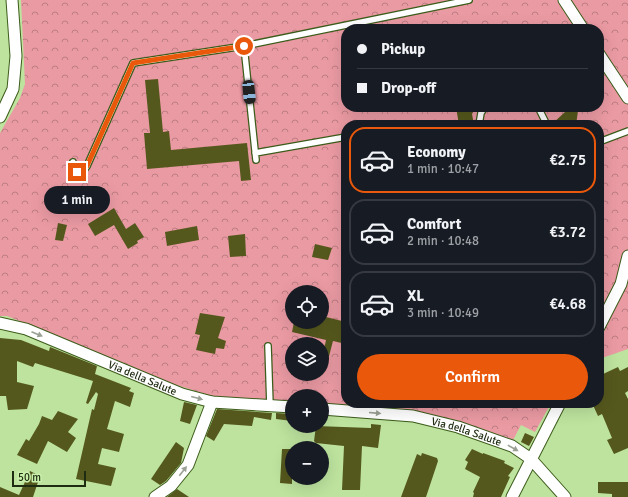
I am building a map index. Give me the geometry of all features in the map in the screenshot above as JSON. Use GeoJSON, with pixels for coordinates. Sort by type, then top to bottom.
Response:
{"type":"FeatureCollection","features":[{"type":"Feature","properties":{"kind":"street"},"geometry":{"type":"LineString","coordinates":[[0,117],[13,89],[14,82],[16,56],[12,0]]}},
{"type":"Feature","properties":{"kind":"street"},"geometry":{"type":"LineString","coordinates":[[564,0],[580,24]]}},
{"type":"Feature","properties":{"kind":"street"},"geometry":{"type":"LineString","coordinates":[[604,62],[628,98]]}},
{"type":"Feature","properties":{"kind":"street"},"geometry":{"type":"LineString","coordinates":[[604,318],[621,284],[628,256]]}},
{"type":"Feature","properties":{"kind":"street","name":"Via della Salute"},"geometry":{"type":"LineString","coordinates":[[0,323],[26,329],[182,394],[212,402],[285,407]]}},
{"type":"Feature","properties":{"kind":"street"},"geometry":{"type":"LineString","coordinates":[[155,497],[171,486],[188,465],[212,402]]}},
{"type":"Feature","properties":{"kind":"street"},"geometry":{"type":"LineString","coordinates":[[512,497],[557,408]]}},
{"type":"Feature","properties":{"kind":"street","name":"Via della Salute"},"geometry":{"type":"LineString","coordinates":[[329,410],[412,416],[458,427],[512,446],[531,459],[565,497]]}},
{"type":"Feature","properties":{"kind":"lane"},"geometry":{"type":"LineString","coordinates":[[350,24],[469,0]]}},
{"type":"Feature","properties":{"kind":"lane"},"geometry":{"type":"LineString","coordinates":[[73,162],[74,168],[81,174],[87,166],[133,63],[244,46],[341,26]]}},
{"type":"Feature","properties":{"kind":"lane"},"geometry":{"type":"LineString","coordinates":[[244,46],[256,160]]}},
{"type":"Feature","properties":{"kind":"lane"},"geometry":{"type":"LineString","coordinates":[[604,140],[628,130]]}},
{"type":"Feature","properties":{"kind":"lane"},"geometry":{"type":"LineString","coordinates":[[255,153],[341,138]]}},
{"type":"Feature","properties":{"kind":"lane"},"geometry":{"type":"LineString","coordinates":[[268,346],[270,406]]}},
{"type":"Feature","properties":{"kind":"green space"},"geometry":{"type":"Polygon","coordinates":[[[21,0],[628,0],[628,349],[604,357],[604,120],[341,120],[341,406],[329,405],[329,389],[285,389],[285,402],[215,397],[157,379],[42,330],[7,316],[0,316],[0,133],[20,98],[25,84],[21,0]]]}},
{"type":"Feature","properties":{"kind":"green space"},"geometry":{"type":"Polygon","coordinates":[[[356,408],[548,408],[535,432],[521,425],[512,442],[441,418],[356,408]]]}},
{"type":"Feature","properties":{"kind":"building"},"geometry":{"type":"Polygon","coordinates":[[[158,79],[163,132],[169,131],[171,150],[247,143],[251,180],[241,181],[239,161],[147,169],[144,133],[150,133],[145,80],[158,79]]]}},
{"type":"Feature","properties":{"kind":"building"},"geometry":{"type":"Polygon","coordinates":[[[457,112],[473,112],[473,120],[458,120],[457,112]]]}},
{"type":"Feature","properties":{"kind":"building"},"geometry":{"type":"Polygon","coordinates":[[[565,112],[578,112],[577,120],[556,120],[565,112]]]}},
{"type":"Feature","properties":{"kind":"building"},"geometry":{"type":"Polygon","coordinates":[[[114,208],[126,229],[135,223],[144,237],[128,249],[114,225],[95,236],[88,224],[114,208]]]}},
{"type":"Feature","properties":{"kind":"building"},"geometry":{"type":"Polygon","coordinates":[[[58,223],[67,225],[63,241],[55,240],[58,223]]]}},
{"type":"Feature","properties":{"kind":"building"},"geometry":{"type":"Polygon","coordinates":[[[197,226],[199,240],[167,246],[165,232],[197,226]]]}},
{"type":"Feature","properties":{"kind":"building"},"geometry":{"type":"Polygon","coordinates":[[[245,234],[246,256],[230,257],[228,236],[245,234]]]}},
{"type":"Feature","properties":{"kind":"building"},"geometry":{"type":"Polygon","coordinates":[[[315,244],[332,248],[328,260],[312,257],[315,244]]]}},
{"type":"Feature","properties":{"kind":"building"},"geometry":{"type":"Polygon","coordinates":[[[200,313],[225,317],[218,338],[226,341],[224,349],[216,348],[215,354],[196,350],[200,335],[195,334],[200,313]]]}},
{"type":"Feature","properties":{"kind":"building"},"geometry":{"type":"Polygon","coordinates":[[[329,318],[341,321],[341,343],[333,341],[329,356],[329,337],[313,337],[292,332],[293,329],[329,329],[329,318]]]}},
{"type":"Feature","properties":{"kind":"building"},"geometry":{"type":"Polygon","coordinates":[[[0,338],[21,340],[49,351],[50,347],[97,366],[95,374],[131,388],[129,391],[134,393],[130,407],[115,401],[107,429],[124,434],[119,452],[102,448],[98,464],[116,468],[111,486],[76,479],[92,409],[94,410],[98,394],[96,392],[88,404],[86,403],[93,381],[35,363],[33,367],[17,361],[17,382],[34,386],[27,409],[8,410],[6,396],[0,396],[0,338]]]}},
{"type":"Feature","properties":{"kind":"building"},"geometry":{"type":"Polygon","coordinates":[[[618,367],[620,371],[628,367],[628,391],[625,393],[628,399],[628,448],[614,454],[607,440],[612,438],[602,414],[598,416],[594,408],[604,408],[604,374],[618,367]]]}},
{"type":"Feature","properties":{"kind":"building"},"geometry":{"type":"Polygon","coordinates":[[[184,402],[197,405],[190,424],[180,421],[184,402]]]}},
{"type":"Feature","properties":{"kind":"building"},"geometry":{"type":"Polygon","coordinates":[[[217,409],[272,413],[271,420],[254,417],[252,426],[224,424],[214,441],[206,436],[217,409]]]}},
{"type":"Feature","properties":{"kind":"building"},"geometry":{"type":"Polygon","coordinates":[[[58,411],[78,419],[68,432],[76,438],[67,452],[48,441],[37,464],[17,455],[26,439],[29,441],[42,416],[52,420],[58,411]]]}},
{"type":"Feature","properties":{"kind":"building"},"geometry":{"type":"Polygon","coordinates":[[[276,413],[285,414],[285,420],[276,419],[276,413]]]}},
{"type":"Feature","properties":{"kind":"building"},"geometry":{"type":"Polygon","coordinates":[[[371,424],[381,425],[378,448],[362,446],[360,490],[342,490],[344,446],[329,444],[329,441],[314,441],[315,433],[329,433],[329,426],[371,428],[371,424]]]}},
{"type":"Feature","properties":{"kind":"building"},"geometry":{"type":"Polygon","coordinates":[[[525,433],[534,437],[529,446],[521,442],[525,433]]]}},
{"type":"Feature","properties":{"kind":"building"},"geometry":{"type":"Polygon","coordinates":[[[176,442],[184,448],[181,463],[166,481],[160,485],[151,479],[176,442]]]}},
{"type":"Feature","properties":{"kind":"building"},"geometry":{"type":"Polygon","coordinates":[[[282,449],[285,449],[285,483],[280,483],[282,449]]]}},
{"type":"Feature","properties":{"kind":"building"},"geometry":{"type":"Polygon","coordinates":[[[472,449],[505,461],[504,463],[514,468],[508,476],[510,477],[501,497],[473,497],[473,492],[480,477],[465,469],[468,462],[465,460],[472,449]]]}},
{"type":"Feature","properties":{"kind":"building"},"geometry":{"type":"Polygon","coordinates":[[[422,453],[437,458],[438,461],[426,497],[401,497],[417,454],[421,456],[422,453]]]}},
{"type":"Feature","properties":{"kind":"building"},"geometry":{"type":"Polygon","coordinates":[[[30,471],[40,476],[33,497],[0,497],[0,487],[19,495],[30,471]]]}},
{"type":"Feature","properties":{"kind":"building"},"geometry":{"type":"Polygon","coordinates":[[[598,482],[628,482],[628,497],[612,497],[612,494],[598,493],[598,482]]]}},
{"type":"Feature","properties":{"kind":"building"},"geometry":{"type":"Polygon","coordinates":[[[177,489],[189,497],[167,497],[177,489]]]}},
{"type":"Feature","properties":{"kind":"route"},"geometry":{"type":"LineString","coordinates":[[77,172],[81,174],[87,166],[133,63],[244,46]]}}]}
